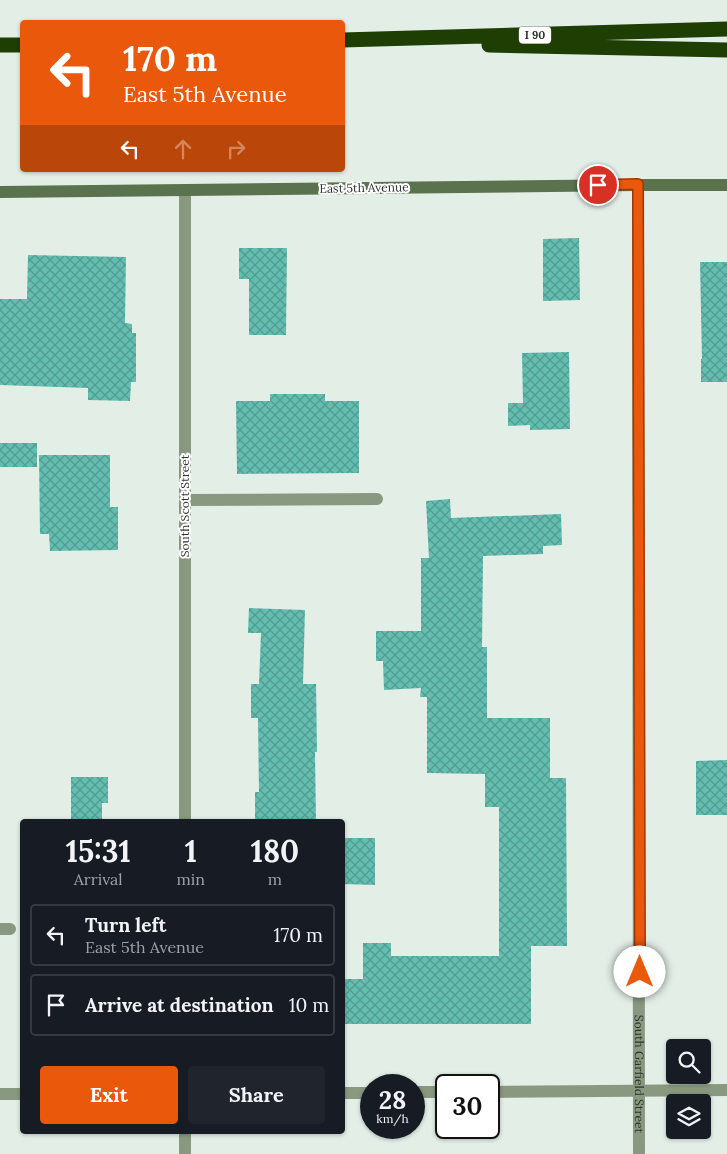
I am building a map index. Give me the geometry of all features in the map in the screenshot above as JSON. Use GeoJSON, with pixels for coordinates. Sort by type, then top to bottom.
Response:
{"type":"FeatureCollection","features":[{"type":"Feature","properties":{"kind":"highway","name":"I 90"},"geometry":{"type":"LineString","coordinates":[[345,41],[727,29]]}},
{"type":"Feature","properties":{"kind":"highway"},"geometry":{"type":"LineString","coordinates":[[345,41],[727,50]]}},
{"type":"Feature","properties":{"kind":"highway"},"geometry":{"type":"LineString","coordinates":[[0,46],[20,45]]}},
{"type":"Feature","properties":{"kind":"street","name":"South Garfield Street"},"geometry":{"type":"LineString","coordinates":[[638,184],[639,1154]]}},
{"type":"Feature","properties":{"kind":"street","name":"East 5th Avenue"},"geometry":{"type":"LineString","coordinates":[[0,192],[727,184]]}},
{"type":"Feature","properties":{"kind":"street","name":"South Scott Street"},"geometry":{"type":"LineString","coordinates":[[185,191],[185,819]]}},
{"type":"Feature","properties":{"kind":"street"},"geometry":{"type":"LineString","coordinates":[[185,500],[377,499]]}},
{"type":"Feature","properties":{"kind":"street"},"geometry":{"type":"LineString","coordinates":[[500,1092],[727,1090]]}},
{"type":"Feature","properties":{"kind":"street"},"geometry":{"type":"LineString","coordinates":[[345,1093],[360,1092]]}},
{"type":"Feature","properties":{"kind":"street"},"geometry":{"type":"LineString","coordinates":[[0,1094],[20,1094]]}},
{"type":"Feature","properties":{"kind":"street"},"geometry":{"type":"LineString","coordinates":[[185,1134],[185,1154]]}},
{"type":"Feature","properties":{"kind":"building"},"geometry":{"type":"Polygon","coordinates":[[[579,238],[580,300],[543,301],[543,239],[579,238]]]}},
{"type":"Feature","properties":{"kind":"building"},"geometry":{"type":"Polygon","coordinates":[[[239,248],[287,248],[286,335],[249,335],[249,279],[239,279],[239,248]]]}},
{"type":"Feature","properties":{"kind":"building"},"geometry":{"type":"Polygon","coordinates":[[[28,255],[126,257],[125,323],[132,324],[132,333],[136,333],[136,382],[131,382],[130,401],[88,400],[88,388],[0,385],[0,299],[27,299],[28,255]]]}},
{"type":"Feature","properties":{"kind":"building"},"geometry":{"type":"Polygon","coordinates":[[[700,262],[727,262],[727,382],[701,382],[700,262]]]}},
{"type":"Feature","properties":{"kind":"building"},"geometry":{"type":"Polygon","coordinates":[[[569,352],[570,429],[530,430],[530,425],[508,426],[508,403],[523,403],[522,353],[569,352]]]}},
{"type":"Feature","properties":{"kind":"building"},"geometry":{"type":"Polygon","coordinates":[[[270,394],[325,394],[325,401],[359,401],[359,473],[237,474],[236,401],[270,401],[270,394]]]}},
{"type":"Feature","properties":{"kind":"building"},"geometry":{"type":"Polygon","coordinates":[[[0,443],[37,443],[37,467],[0,467],[0,443]]]}},
{"type":"Feature","properties":{"kind":"building"},"geometry":{"type":"Polygon","coordinates":[[[39,455],[110,455],[110,507],[118,507],[118,550],[50,551],[49,534],[40,534],[39,455]]]}},
{"type":"Feature","properties":{"kind":"building"},"geometry":{"type":"Polygon","coordinates":[[[450,499],[451,518],[561,514],[562,545],[543,546],[543,554],[483,556],[482,647],[487,647],[487,718],[550,718],[550,778],[566,778],[567,946],[531,946],[531,1024],[345,1024],[345,979],[363,979],[363,943],[391,943],[391,956],[499,956],[499,807],[485,807],[485,774],[427,773],[427,697],[420,697],[421,688],[384,690],[383,661],[376,661],[376,631],[421,631],[421,558],[429,558],[426,501],[450,499]]]}},
{"type":"Feature","properties":{"kind":"building"},"geometry":{"type":"Polygon","coordinates":[[[249,608],[305,610],[303,684],[316,684],[316,819],[255,819],[255,792],[259,792],[258,718],[251,718],[251,684],[259,684],[261,633],[248,633],[249,608]]]}},
{"type":"Feature","properties":{"kind":"building"},"geometry":{"type":"Polygon","coordinates":[[[727,760],[727,815],[696,815],[696,761],[727,760]]]}},
{"type":"Feature","properties":{"kind":"building"},"geometry":{"type":"Polygon","coordinates":[[[71,777],[108,777],[108,803],[102,803],[102,819],[71,819],[71,777]]]}},
{"type":"Feature","properties":{"kind":"building"},"geometry":{"type":"Polygon","coordinates":[[[345,838],[375,838],[375,885],[345,884],[345,838]]]}},
{"type":"Feature","properties":{"kind":"route"},"geometry":{"type":"LineString","coordinates":[[598,185],[638,184],[640,972]]}}]}
